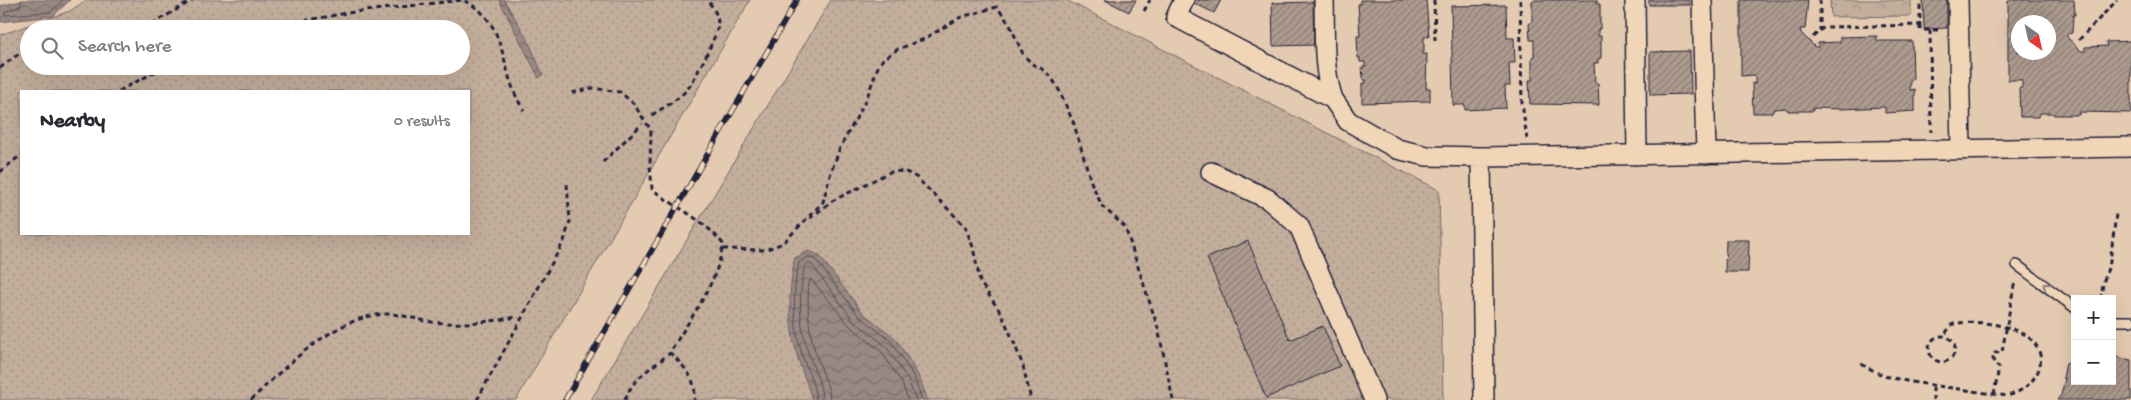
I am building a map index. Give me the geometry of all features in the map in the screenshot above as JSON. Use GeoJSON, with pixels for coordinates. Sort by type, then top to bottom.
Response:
{"type":"FeatureCollection","features":[{"type":"Feature","properties":{"kind":"street"},"geometry":{"type":"LineString","coordinates":[[1184,0],[1176,17],[1333,99]]}},
{"type":"Feature","properties":{"kind":"street"},"geometry":{"type":"LineString","coordinates":[[1324,0],[1326,68],[1333,99],[1348,121],[1397,149],[1426,156],[1482,158],[2131,147]]}},
{"type":"Feature","properties":{"kind":"street"},"geometry":{"type":"LineString","coordinates":[[1635,0],[1637,155]]}},
{"type":"Feature","properties":{"kind":"street"},"geometry":{"type":"LineString","coordinates":[[1702,0],[1706,154]]}},
{"type":"Feature","properties":{"kind":"street"},"geometry":{"type":"LineString","coordinates":[[1958,0],[1961,150]]}},
{"type":"Feature","properties":{"kind":"street"},"geometry":{"type":"LineString","coordinates":[[1482,158],[1484,400]]}},
{"type":"Feature","properties":{"kind":"street"},"geometry":{"type":"LineString","coordinates":[[1211,172],[1268,199],[1299,226],[1373,400]]}},
{"type":"Feature","properties":{"kind":"lane"},"geometry":{"type":"LineString","coordinates":[[2017,264],[2071,305]]}},
{"type":"Feature","properties":{"kind":"lane"},"geometry":{"type":"LineString","coordinates":[[2116,322],[2131,321]]}},
{"type":"Feature","properties":{"kind":"path"},"geometry":{"type":"LineString","coordinates":[[159,20],[193,0]]}},
{"type":"Feature","properties":{"kind":"path"},"geometry":{"type":"LineString","coordinates":[[310,20],[348,13],[463,0],[476,6],[489,20],[500,41],[517,100],[524,110]]}},
{"type":"Feature","properties":{"kind":"path"},"geometry":{"type":"LineString","coordinates":[[652,115],[670,104],[688,88],[702,63],[719,25],[714,8],[707,0]]}},
{"type":"Feature","properties":{"kind":"path"},"geometry":{"type":"LineString","coordinates":[[1144,11],[1150,0]]}},
{"type":"Feature","properties":{"kind":"path"},"geometry":{"type":"LineString","coordinates":[[1434,0],[1435,40]]}},
{"type":"Feature","properties":{"kind":"path"},"geometry":{"type":"LineString","coordinates":[[1520,0],[1522,103],[1529,157]]}},
{"type":"Feature","properties":{"kind":"path"},"geometry":{"type":"LineString","coordinates":[[1820,0],[1820,30]]}},
{"type":"Feature","properties":{"kind":"path"},"geometry":{"type":"LineString","coordinates":[[1920,0],[1920,30],[1959,30]]}},
{"type":"Feature","properties":{"kind":"path"},"geometry":{"type":"LineString","coordinates":[[2078,40],[2117,0]]}},
{"type":"Feature","properties":{"kind":"path"},"geometry":{"type":"LineString","coordinates":[[722,249],[765,250],[783,243],[823,202],[840,148],[866,100],[877,69],[884,59],[898,49],[924,39],[961,17],[997,7],[1010,25],[1023,54],[1032,64],[1052,78],[1060,90],[1074,124],[1091,182],[1102,206],[1125,227],[1158,328],[1173,400]]}},
{"type":"Feature","properties":{"kind":"path"},"geometry":{"type":"LineString","coordinates":[[1813,37],[1820,30],[1828,27],[1920,25]]}},
{"type":"Feature","properties":{"kind":"path"},"geometry":{"type":"LineString","coordinates":[[1930,30],[1932,150]]}},
{"type":"Feature","properties":{"kind":"path"},"geometry":{"type":"LineString","coordinates":[[0,68],[20,53]]}},
{"type":"Feature","properties":{"kind":"path"},"geometry":{"type":"LineString","coordinates":[[121,90],[149,75]]}},
{"type":"Feature","properties":{"kind":"path"},"geometry":{"type":"LineString","coordinates":[[572,93],[592,88],[620,92],[633,103],[651,130],[650,164],[652,189],[672,205],[703,222],[724,244],[713,280],[703,302],[685,327],[670,353],[643,373],[629,389],[625,400]]}},
{"type":"Feature","properties":{"kind":"path"},"geometry":{"type":"LineString","coordinates":[[603,162],[642,124]]}},
{"type":"Feature","properties":{"kind":"path"},"geometry":{"type":"LineString","coordinates":[[0,172],[20,156]]}},
{"type":"Feature","properties":{"kind":"path"},"geometry":{"type":"LineString","coordinates":[[802,225],[832,201],[884,174],[904,172],[916,177],[965,226],[973,246],[980,282],[1001,313],[1013,340],[1023,366],[1030,400]]}},
{"type":"Feature","properties":{"kind":"path"},"geometry":{"type":"LineString","coordinates":[[477,400],[564,241],[570,220],[567,184]]}},
{"type":"Feature","properties":{"kind":"path"},"geometry":{"type":"LineString","coordinates":[[2102,295],[2103,283],[2110,262],[2116,214]]}},
{"type":"Feature","properties":{"kind":"path"},"geometry":{"type":"LineString","coordinates":[[1994,395],[1999,367],[1994,364],[1992,358],[1996,353],[2002,352],[2017,264]]}},
{"type":"Feature","properties":{"kind":"path"},"geometry":{"type":"LineString","coordinates":[[252,400],[288,366],[320,341],[346,323],[363,316],[388,314],[433,322],[485,321],[516,317]]}},
{"type":"Feature","properties":{"kind":"path"},"geometry":{"type":"LineString","coordinates":[[1861,364],[1884,376],[1933,386],[2007,396],[2021,392],[2037,376],[2040,365],[2037,350],[2031,340],[2022,332],[1965,322],[1951,325],[1944,336],[1934,338],[1929,345],[1931,356],[1939,362],[1950,359],[1955,350],[1952,340],[1944,336]]}},
{"type":"Feature","properties":{"kind":"path"},"geometry":{"type":"LineString","coordinates":[[670,353],[687,370],[696,390],[694,400]]}},
{"type":"Feature","properties":{"kind":"path"},"geometry":{"type":"LineString","coordinates":[[1933,386],[1933,400]]}},
{"type":"Feature","properties":{"kind":"green space"},"geometry":{"type":"Polygon","coordinates":[[[86,0],[750,0],[516,400],[0,400],[0,35],[20,28],[20,75],[470,75],[470,20],[44,20],[70,11],[86,0]]]}},
{"type":"Feature","properties":{"kind":"green space"},"geometry":{"type":"Polygon","coordinates":[[[831,0],[1066,0],[1439,190],[1443,400],[591,400],[831,0]]]}},
{"type":"Feature","properties":{"kind":"green space"},"geometry":{"type":"Polygon","coordinates":[[[1830,0],[1911,0],[1911,16],[1831,17],[1830,0]]]}},
{"type":"Feature","properties":{"kind":"water"},"geometry":{"type":"Polygon","coordinates":[[[24,0],[70,0],[53,16],[0,22],[0,6],[24,0]]]}},
{"type":"Feature","properties":{"kind":"water"},"geometry":{"type":"Polygon","coordinates":[[[499,0],[504,0],[528,40],[543,75],[539,78],[499,0]]]}},
{"type":"Feature","properties":{"kind":"water"},"geometry":{"type":"Polygon","coordinates":[[[808,251],[819,255],[863,313],[894,337],[918,375],[928,400],[812,400],[794,343],[790,307],[791,282],[795,258],[808,251]]]}},
{"type":"Feature","properties":{"kind":"building"},"geometry":{"type":"Polygon","coordinates":[[[1105,0],[1136,0],[1129,12],[1105,0]]]}},
{"type":"Feature","properties":{"kind":"building"},"geometry":{"type":"Polygon","coordinates":[[[1195,0],[1221,0],[1214,13],[1194,3],[1195,0]]]}},
{"type":"Feature","properties":{"kind":"building"},"geometry":{"type":"Polygon","coordinates":[[[1360,0],[1426,0],[1429,37],[1424,37],[1424,52],[1422,52],[1427,54],[1426,88],[1430,88],[1430,101],[1362,103],[1362,83],[1366,83],[1366,80],[1363,80],[1362,67],[1365,67],[1365,62],[1360,62],[1360,58],[1358,58],[1357,36],[1360,36],[1358,4],[1360,4],[1360,0]]]}},
{"type":"Feature","properties":{"kind":"building"},"geometry":{"type":"Polygon","coordinates":[[[1597,0],[1597,4],[1600,4],[1600,29],[1598,29],[1598,36],[1601,36],[1601,58],[1598,59],[1598,63],[1594,63],[1595,83],[1598,83],[1599,105],[1530,104],[1529,80],[1532,80],[1534,40],[1530,40],[1529,24],[1532,22],[1532,1],[1597,0]]]}},
{"type":"Feature","properties":{"kind":"building"},"geometry":{"type":"Polygon","coordinates":[[[1649,0],[1689,0],[1690,5],[1649,5],[1649,0]]]}},
{"type":"Feature","properties":{"kind":"building"},"geometry":{"type":"Polygon","coordinates":[[[1741,0],[1808,0],[1805,29],[1800,29],[1801,33],[1815,47],[1818,47],[1818,43],[1840,42],[1840,37],[1877,36],[1877,41],[1912,41],[1913,80],[1910,80],[1910,90],[1915,89],[1915,111],[1885,113],[1885,107],[1813,108],[1813,111],[1788,111],[1786,108],[1774,109],[1772,113],[1753,113],[1752,83],[1755,84],[1755,75],[1741,76],[1741,0]]]}},
{"type":"Feature","properties":{"kind":"building"},"geometry":{"type":"Polygon","coordinates":[[[1923,0],[1947,0],[1947,28],[1924,29],[1923,0]]]}},
{"type":"Feature","properties":{"kind":"building"},"geometry":{"type":"Polygon","coordinates":[[[2008,0],[2074,0],[2075,15],[2073,15],[2072,33],[2067,34],[2067,37],[2081,51],[2085,51],[2085,47],[2107,46],[2106,42],[2131,41],[2131,113],[2079,112],[2079,115],[2054,115],[2052,113],[2041,113],[2038,117],[2020,117],[2019,88],[2022,88],[2022,80],[2008,80],[2008,0]]]}},
{"type":"Feature","properties":{"kind":"building"},"geometry":{"type":"Polygon","coordinates":[[[1313,2],[1314,45],[1273,46],[1272,3],[1313,2]]]}},
{"type":"Feature","properties":{"kind":"building"},"geometry":{"type":"Polygon","coordinates":[[[1506,5],[1507,38],[1514,38],[1515,63],[1509,63],[1510,86],[1505,86],[1506,108],[1465,110],[1465,105],[1453,105],[1451,6],[1506,5]]]}},
{"type":"Feature","properties":{"kind":"building"},"geometry":{"type":"Polygon","coordinates":[[[1690,51],[1691,94],[1650,95],[1650,52],[1690,51]]]}},
{"type":"Feature","properties":{"kind":"building"},"geometry":{"type":"Polygon","coordinates":[[[1726,240],[1749,240],[1748,272],[1725,272],[1726,240]]]}},
{"type":"Feature","properties":{"kind":"building"},"geometry":{"type":"Polygon","coordinates":[[[1248,241],[1290,340],[1323,326],[1340,366],[1266,398],[1207,258],[1248,241]]]}},
{"type":"Feature","properties":{"kind":"building"},"geometry":{"type":"Polygon","coordinates":[[[2116,357],[2131,360],[2131,400],[2057,400],[2061,395],[2065,379],[2063,378],[2066,363],[2071,364],[2071,385],[2116,385],[2116,357]]]}},
{"type":"Feature","properties":{"kind":"railway"},"geometry":{"type":"LineString","coordinates":[[565,400],[797,0]]}}]}
